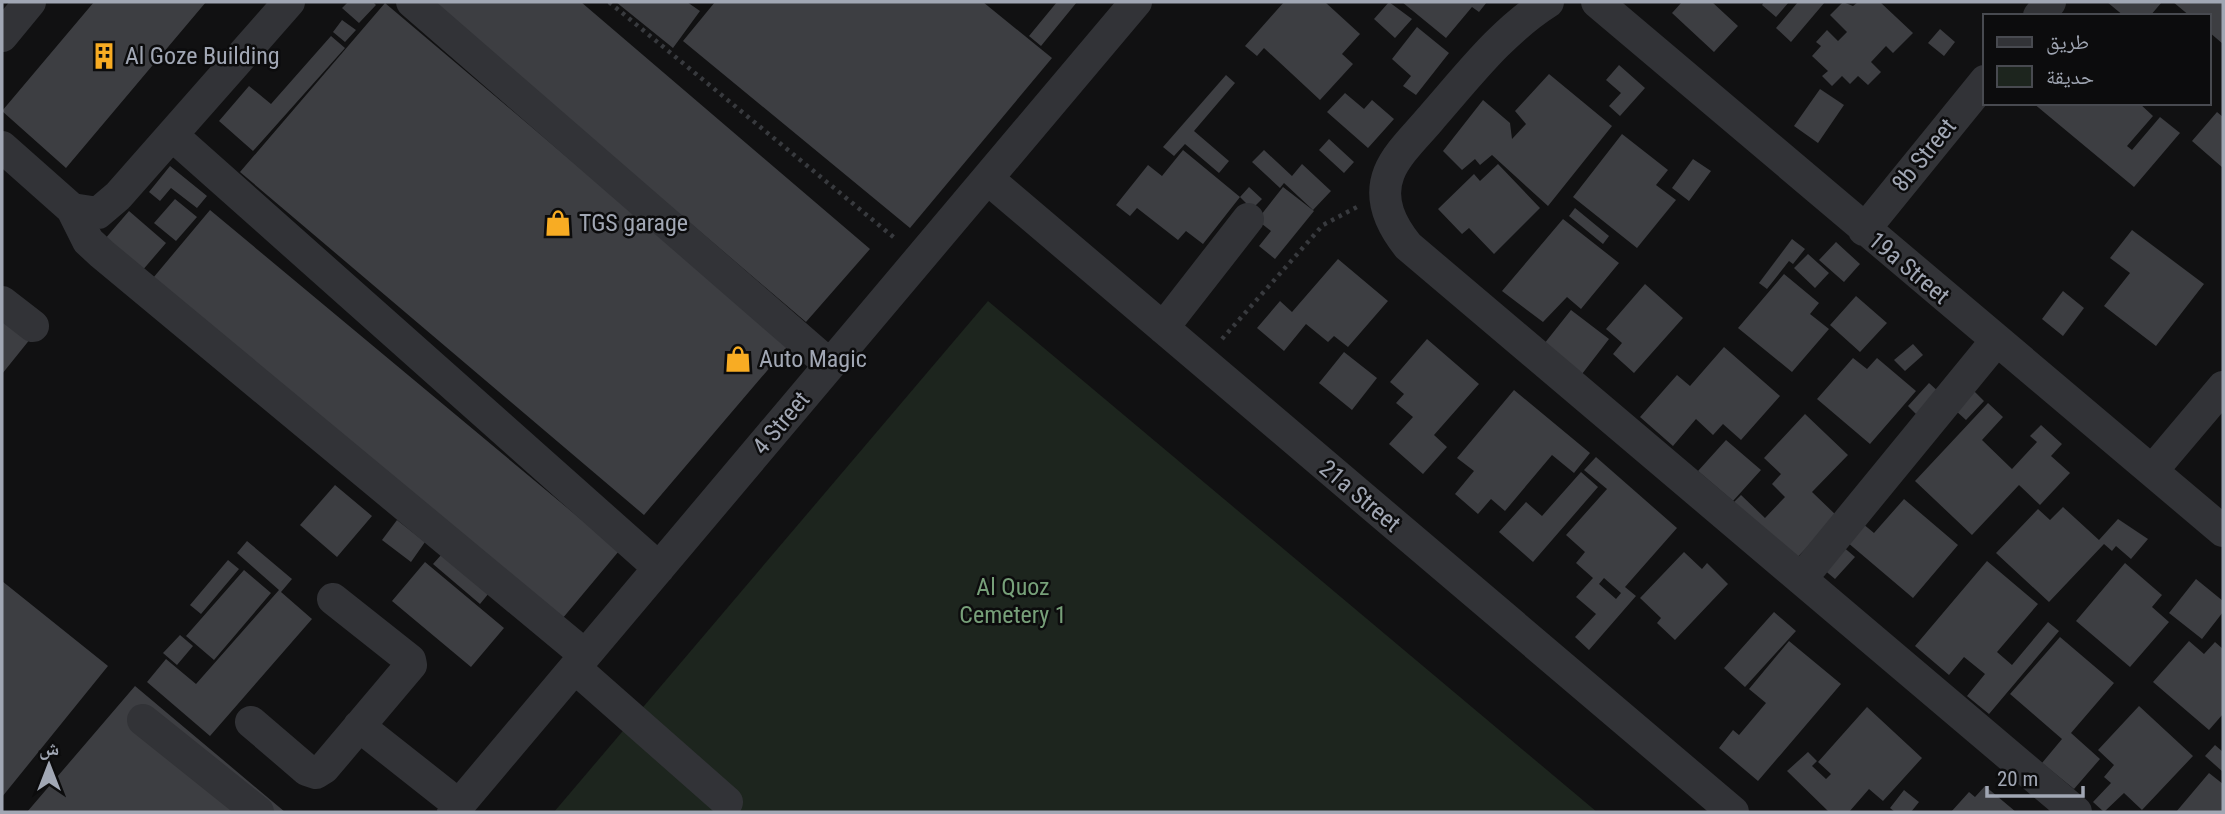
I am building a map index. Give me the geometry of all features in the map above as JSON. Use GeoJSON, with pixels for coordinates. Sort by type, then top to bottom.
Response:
{"type":"FeatureCollection","features":[{"type":"Feature","properties":{"kind":"street"},"geometry":{"type":"LineString","coordinates":[[2,36],[30,2]]}},
{"type":"Feature","properties":{"kind":"street"},"geometry":{"type":"LineString","coordinates":[[72,209],[98,212],[109,206],[289,2]]}},
{"type":"Feature","properties":{"kind":"street"},"geometry":{"type":"LineString","coordinates":[[412,2],[830,365]]}},
{"type":"Feature","properties":{"kind":"street","name":"4 Street"},"geometry":{"type":"LineString","coordinates":[[456,809],[1136,2]]}},
{"type":"Feature","properties":{"kind":"street"},"geometry":{"type":"LineString","coordinates":[[1548,2],[1522,19],[1500,39],[1402,151],[1388,174],[1385,200],[1392,226],[1408,246],[2076,812]]}},
{"type":"Feature","properties":{"kind":"street","name":"19a Street"},"geometry":{"type":"LineString","coordinates":[[1597,2],[2223,531]]}},
{"type":"Feature","properties":{"kind":"street","name":"8b Street"},"geometry":{"type":"LineString","coordinates":[[1864,230],[1983,83]]}},
{"type":"Feature","properties":{"kind":"street"},"geometry":{"type":"LineString","coordinates":[[172,135],[659,568]]}},
{"type":"Feature","properties":{"kind":"street"},"geometry":{"type":"LineString","coordinates":[[2,148],[72,209],[88,242],[580,661],[727,802]]}},
{"type":"Feature","properties":{"kind":"street","name":"21a Street"},"geometry":{"type":"LineString","coordinates":[[988,179],[1733,812]]}},
{"type":"Feature","properties":{"kind":"street"},"geometry":{"type":"LineString","coordinates":[[1163,328],[1248,219]]}},
{"type":"Feature","properties":{"kind":"street"},"geometry":{"type":"LineString","coordinates":[[2,302],[33,326]]}},
{"type":"Feature","properties":{"kind":"street"},"geometry":{"type":"LineString","coordinates":[[1801,579],[1996,341]]}},
{"type":"Feature","properties":{"kind":"street"},"geometry":{"type":"LineString","coordinates":[[2152,471],[2217,408]]}},
{"type":"Feature","properties":{"kind":"street"},"geometry":{"type":"LineString","coordinates":[[251,722],[307,769],[316,773],[359,726],[411,662],[333,599]]}},
{"type":"Feature","properties":{"kind":"street"},"geometry":{"type":"LineString","coordinates":[[143,720],[258,812]]}},
{"type":"Feature","properties":{"kind":"street"},"geometry":{"type":"LineString","coordinates":[[359,726],[456,809]]}},
{"type":"Feature","properties":{"kind":"path"},"geometry":{"type":"LineString","coordinates":[[609,2],[920,259]]}},
{"type":"Feature","properties":{"kind":"path"},"geometry":{"type":"LineString","coordinates":[[1202,361],[1323,225],[1363,204],[1385,200]]}},
{"type":"Feature","properties":{"kind":"green space","name":"Al Quoz Cemetery 1"},"geometry":{"type":"Polygon","coordinates":[[[988,301],[1597,812],[554,812],[988,301]]]}},
{"type":"Feature","properties":{"kind":"building","name":"Al Goze Building"},"geometry":{"type":"Polygon","coordinates":[[[94,2],[206,2],[66,168],[2,111],[94,2]]]}},
{"type":"Feature","properties":{"kind":"building"},"geometry":{"type":"Polygon","coordinates":[[[348,2],[373,2],[376,5],[359,23],[342,8],[348,2]]]}},
{"type":"Feature","properties":{"kind":"building"},"geometry":{"type":"Polygon","coordinates":[[[431,2],[581,2],[870,249],[806,322],[431,2]]]}},
{"type":"Feature","properties":{"kind":"building"},"geometry":{"type":"Polygon","coordinates":[[[616,2],[687,2],[700,11],[673,48],[616,2]]]}},
{"type":"Feature","properties":{"kind":"building"},"geometry":{"type":"Polygon","coordinates":[[[715,2],[983,2],[1052,58],[910,228],[683,41],[715,2]]]}},
{"type":"Feature","properties":{"kind":"building"},"geometry":{"type":"Polygon","coordinates":[[[1057,2],[1077,2],[1041,46],[1029,36],[1057,2]]]}},
{"type":"Feature","properties":{"kind":"building"},"geometry":{"type":"Polygon","coordinates":[[[1284,2],[1325,2],[1360,34],[1342,54],[1353,64],[1320,100],[1264,48],[1257,56],[1245,46],[1284,2]]]}},
{"type":"Feature","properties":{"kind":"building"},"geometry":{"type":"Polygon","coordinates":[[[1389,2],[1412,19],[1395,38],[1374,19],[1389,2]]]}},
{"type":"Feature","properties":{"kind":"building"},"geometry":{"type":"Polygon","coordinates":[[[1402,2],[1487,2],[1479,12],[1472,7],[1446,38],[1402,2]]]}},
{"type":"Feature","properties":{"kind":"building"},"geometry":{"type":"Polygon","coordinates":[[[1682,2],[1712,2],[1738,26],[1714,52],[1672,13],[1682,2]]]}},
{"type":"Feature","properties":{"kind":"building"},"geometry":{"type":"Polygon","coordinates":[[[1764,2],[1789,2],[1776,17],[1762,5],[1764,2]]]}},
{"type":"Feature","properties":{"kind":"building"},"geometry":{"type":"Polygon","coordinates":[[[1798,2],[1825,2],[1791,42],[1776,28],[1798,2]]]}},
{"type":"Feature","properties":{"kind":"building"},"geometry":{"type":"Polygon","coordinates":[[[1843,2],[1853,6],[1858,2],[1880,2],[1913,33],[1893,53],[1886,46],[1871,62],[1881,72],[1868,85],[1858,76],[1850,84],[1842,76],[1832,86],[1822,76],[1828,71],[1812,56],[1821,46],[1816,42],[1827,30],[1838,41],[1847,32],[1830,15],[1843,2]]]}},
{"type":"Feature","properties":{"kind":"building"},"geometry":{"type":"Polygon","coordinates":[[[2107,2],[2162,2],[2152,14],[2122,14],[2107,2]]]}},
{"type":"Feature","properties":{"kind":"building"},"geometry":{"type":"Polygon","coordinates":[[[2173,2],[2223,2],[2223,44],[2211,34],[2211,14],[2188,14],[2173,2]]]}},
{"type":"Feature","properties":{"kind":"building"},"geometry":{"type":"Polygon","coordinates":[[[385,3],[789,345],[644,515],[240,172],[385,3]]]}},
{"type":"Feature","properties":{"kind":"building"},"geometry":{"type":"Polygon","coordinates":[[[342,20],[356,30],[345,42],[333,32],[342,20]]]}},
{"type":"Feature","properties":{"kind":"building"},"geometry":{"type":"Polygon","coordinates":[[[1417,27],[1449,53],[1416,95],[1403,86],[1411,76],[1392,59],[1417,27]]]}},
{"type":"Feature","properties":{"kind":"building"},"geometry":{"type":"Polygon","coordinates":[[[1940,29],[1955,42],[1944,56],[1928,43],[1940,29]]]}},
{"type":"Feature","properties":{"kind":"building"},"geometry":{"type":"Polygon","coordinates":[[[331,36],[345,48],[253,151],[219,121],[249,86],[271,104],[331,36]]]}},
{"type":"Feature","properties":{"kind":"building"},"geometry":{"type":"Polygon","coordinates":[[[1619,65],[1645,88],[1620,116],[1609,106],[1621,93],[1606,80],[1619,65]]]}},
{"type":"Feature","properties":{"kind":"building"},"geometry":{"type":"Polygon","coordinates":[[[1549,74],[1612,126],[1548,206],[1492,155],[1480,165],[1475,159],[1462,170],[1443,151],[1483,100],[1510,123],[1512,139],[1526,124],[1515,111],[1549,74]]]}},
{"type":"Feature","properties":{"kind":"building"},"geometry":{"type":"Polygon","coordinates":[[[1226,75],[1235,83],[1194,131],[1229,161],[1219,173],[1185,144],[1174,156],[1163,147],[1226,75]]]}},
{"type":"Feature","properties":{"kind":"building"},"geometry":{"type":"Polygon","coordinates":[[[1820,89],[1844,105],[1818,143],[1794,126],[1820,89]]]}},
{"type":"Feature","properties":{"kind":"building"},"geometry":{"type":"Polygon","coordinates":[[[1345,93],[1364,109],[1372,100],[1394,119],[1368,148],[1327,112],[1345,93]]]}},
{"type":"Feature","properties":{"kind":"building"},"geometry":{"type":"Polygon","coordinates":[[[2035,105],[2141,105],[2153,116],[2127,146],[2132,150],[2160,117],[2180,133],[2134,187],[2035,105]]]}},
{"type":"Feature","properties":{"kind":"building"},"geometry":{"type":"Polygon","coordinates":[[[2217,112],[2223,117],[2223,168],[2192,141],[2217,112]]]}},
{"type":"Feature","properties":{"kind":"building"},"geometry":{"type":"Polygon","coordinates":[[[1622,134],[1668,170],[1656,185],[1676,200],[1637,248],[1573,197],[1622,134]]]}},
{"type":"Feature","properties":{"kind":"building"},"geometry":{"type":"Polygon","coordinates":[[[1329,139],[1354,162],[1344,173],[1319,150],[1329,139]]]}},
{"type":"Feature","properties":{"kind":"building"},"geometry":{"type":"Polygon","coordinates":[[[1183,150],[1240,197],[1203,244],[1186,231],[1178,240],[1137,208],[1130,216],[1116,205],[1148,165],[1162,176],[1183,150]]]}},
{"type":"Feature","properties":{"kind":"building"},"geometry":{"type":"Polygon","coordinates":[[[1264,150],[1292,176],[1302,164],[1331,191],[1313,210],[1284,183],[1280,188],[1252,162],[1264,150]]]}},
{"type":"Feature","properties":{"kind":"building"},"geometry":{"type":"Polygon","coordinates":[[[1693,159],[1711,171],[1689,201],[1672,188],[1693,159]]]}},
{"type":"Feature","properties":{"kind":"building"},"geometry":{"type":"Polygon","coordinates":[[[1498,164],[1540,208],[1494,254],[1469,228],[1462,234],[1438,209],[1474,174],[1480,181],[1498,164]]]}},
{"type":"Feature","properties":{"kind":"building"},"geometry":{"type":"Polygon","coordinates":[[[170,166],[207,196],[197,208],[171,188],[160,201],[149,192],[170,166]]]}},
{"type":"Feature","properties":{"kind":"building"},"geometry":{"type":"Polygon","coordinates":[[[1249,187],[1262,199],[1252,209],[1240,197],[1249,187]]]}},
{"type":"Feature","properties":{"kind":"building"},"geometry":{"type":"Polygon","coordinates":[[[1283,187],[1314,211],[1275,259],[1259,246],[1271,231],[1257,220],[1283,187]]]}},
{"type":"Feature","properties":{"kind":"building"},"geometry":{"type":"Polygon","coordinates":[[[175,199],[197,217],[176,241],[154,223],[175,199]]]}},
{"type":"Feature","properties":{"kind":"building"},"geometry":{"type":"Polygon","coordinates":[[[1575,208],[1609,236],[1603,244],[1569,216],[1575,208]]]}},
{"type":"Feature","properties":{"kind":"building"},"geometry":{"type":"Polygon","coordinates":[[[210,210],[619,551],[557,625],[148,284],[210,210]]]}},
{"type":"Feature","properties":{"kind":"building"},"geometry":{"type":"Polygon","coordinates":[[[129,211],[166,243],[135,279],[98,247],[129,211]]]}},
{"type":"Feature","properties":{"kind":"building"},"geometry":{"type":"Polygon","coordinates":[[[1563,219],[1619,263],[1581,309],[1567,297],[1543,322],[1502,291],[1563,219]]]}},
{"type":"Feature","properties":{"kind":"building"},"geometry":{"type":"Polygon","coordinates":[[[2132,230],[2204,284],[2156,346],[2104,306],[2130,273],[2110,258],[2132,230]]]}},
{"type":"Feature","properties":{"kind":"building"},"geometry":{"type":"Polygon","coordinates":[[[1792,239],[1805,249],[1793,264],[1789,261],[1767,289],[1759,283],[1792,239]]]}},
{"type":"Feature","properties":{"kind":"building"},"geometry":{"type":"Polygon","coordinates":[[[1836,242],[1860,264],[1844,282],[1819,260],[1836,242]]]}},
{"type":"Feature","properties":{"kind":"building"},"geometry":{"type":"Polygon","coordinates":[[[1808,254],[1829,273],[1815,288],[1794,268],[1808,254]]]}},
{"type":"Feature","properties":{"kind":"building"},"geometry":{"type":"Polygon","coordinates":[[[1338,259],[1388,301],[1348,347],[1334,336],[1328,342],[1306,324],[1284,351],[1257,328],[1280,301],[1292,312],[1338,259]]]}},
{"type":"Feature","properties":{"kind":"building"},"geometry":{"type":"Polygon","coordinates":[[[1784,274],[1819,303],[1810,314],[1829,329],[1792,372],[1738,328],[1784,274]]]}},
{"type":"Feature","properties":{"kind":"building"},"geometry":{"type":"Polygon","coordinates":[[[1645,284],[1683,318],[1634,373],[1613,354],[1622,343],[1606,329],[1645,284]]]}},
{"type":"Feature","properties":{"kind":"building"},"geometry":{"type":"Polygon","coordinates":[[[2063,291],[2084,308],[2063,336],[2042,319],[2063,291]]]}},
{"type":"Feature","properties":{"kind":"building"},"geometry":{"type":"Polygon","coordinates":[[[1856,296],[1887,323],[1860,352],[1830,325],[1856,296]]]}},
{"type":"Feature","properties":{"kind":"building"},"geometry":{"type":"Polygon","coordinates":[[[1571,310],[1609,339],[1582,374],[1544,344],[1571,310]]]}},
{"type":"Feature","properties":{"kind":"building"},"geometry":{"type":"Polygon","coordinates":[[[2,315],[31,338],[2,374],[2,315]]]}},
{"type":"Feature","properties":{"kind":"building"},"geometry":{"type":"Polygon","coordinates":[[[1427,339],[1479,384],[1434,435],[1447,447],[1423,474],[1389,444],[1413,417],[1396,403],[1404,394],[1390,382],[1427,339]]]}},
{"type":"Feature","properties":{"kind":"building"},"geometry":{"type":"Polygon","coordinates":[[[1913,344],[1923,355],[1905,371],[1894,360],[1913,344]]]}},
{"type":"Feature","properties":{"kind":"building"},"geometry":{"type":"Polygon","coordinates":[[[1724,347],[1780,396],[1741,440],[1723,424],[1713,435],[1696,419],[1673,446],[1640,417],[1677,375],[1690,386],[1724,347]]]}},
{"type":"Feature","properties":{"kind":"building"},"geometry":{"type":"Polygon","coordinates":[[[1344,352],[1377,378],[1352,410],[1319,383],[1344,352]]]}},
{"type":"Feature","properties":{"kind":"building"},"geometry":{"type":"Polygon","coordinates":[[[1853,358],[1867,369],[1877,358],[1916,391],[1870,444],[1817,399],[1853,358]]]}},
{"type":"Feature","properties":{"kind":"building"},"geometry":{"type":"Polygon","coordinates":[[[1929,383],[1940,393],[1918,416],[1908,406],[1929,383]]]}},
{"type":"Feature","properties":{"kind":"building"},"geometry":{"type":"Polygon","coordinates":[[[1514,390],[1590,453],[1574,473],[1552,455],[1505,511],[1491,499],[1478,514],[1455,494],[1474,471],[1457,458],[1514,390]]]}},
{"type":"Feature","properties":{"kind":"building"},"geometry":{"type":"Polygon","coordinates":[[[1973,390],[1984,401],[1966,420],[1955,410],[1973,390]]]}},
{"type":"Feature","properties":{"kind":"building"},"geometry":{"type":"Polygon","coordinates":[[[1988,403],[2003,417],[1982,440],[2012,469],[2037,442],[2030,436],[2041,425],[2062,444],[2051,456],[2070,473],[2040,505],[2019,485],[1972,535],[1915,481],[1988,403]]]}},
{"type":"Feature","properties":{"kind":"building"},"geometry":{"type":"Polygon","coordinates":[[[1805,414],[1848,455],[1812,492],[1837,516],[1791,564],[1730,506],[1741,495],[1765,518],[1785,497],[1772,484],[1781,474],[1764,458],[1805,414]]]}},
{"type":"Feature","properties":{"kind":"building"},"geometry":{"type":"Polygon","coordinates":[[[1726,440],[1761,470],[1733,501],[1698,471],[1726,440]]]}},
{"type":"Feature","properties":{"kind":"building"},"geometry":{"type":"Polygon","coordinates":[[[1596,457],[1677,528],[1625,587],[1636,596],[1589,650],[1575,637],[1596,614],[1576,597],[1593,578],[1576,563],[1585,552],[1566,535],[1607,489],[1584,470],[1596,457]],[[1604,578],[1599,584],[1616,599],[1621,593],[1604,578]]]}},
{"type":"Feature","properties":{"kind":"building"},"geometry":{"type":"Polygon","coordinates":[[[1581,472],[1598,487],[1533,562],[1499,532],[1526,502],[1542,516],[1581,472]]]}},
{"type":"Feature","properties":{"kind":"building"},"geometry":{"type":"Polygon","coordinates":[[[335,485],[372,516],[337,557],[300,525],[335,485]]]}},
{"type":"Feature","properties":{"kind":"building"},"geometry":{"type":"Polygon","coordinates":[[[1904,499],[1958,545],[1913,598],[1847,542],[1862,523],[1874,533],[1904,499]]]}},
{"type":"Feature","properties":{"kind":"building"},"geometry":{"type":"Polygon","coordinates":[[[2063,507],[2099,540],[2118,519],[2148,539],[2131,559],[2116,546],[2112,551],[2104,544],[2049,602],[1996,553],[2038,509],[2050,520],[2063,507]]]}},
{"type":"Feature","properties":{"kind":"building"},"geometry":{"type":"Polygon","coordinates":[[[397,520],[425,542],[411,562],[382,540],[397,520]]]}},
{"type":"Feature","properties":{"kind":"building"},"geometry":{"type":"Polygon","coordinates":[[[247,541],[292,579],[281,592],[312,619],[210,736],[147,682],[166,659],[196,684],[279,590],[237,553],[247,541]]]}},
{"type":"Feature","properties":{"kind":"building"},"geometry":{"type":"Polygon","coordinates":[[[1841,545],[1855,557],[1835,579],[1822,568],[1841,545]]]}},
{"type":"Feature","properties":{"kind":"building"},"geometry":{"type":"Polygon","coordinates":[[[1684,552],[1702,569],[1707,563],[1728,584],[1675,640],[1657,623],[1661,618],[1640,598],[1684,552]]]}},
{"type":"Feature","properties":{"kind":"building"},"geometry":{"type":"Polygon","coordinates":[[[442,554],[489,593],[480,604],[433,564],[442,554]]]}},
{"type":"Feature","properties":{"kind":"building"},"geometry":{"type":"Polygon","coordinates":[[[228,560],[239,569],[201,614],[190,605],[228,560]]]}},
{"type":"Feature","properties":{"kind":"building"},"geometry":{"type":"Polygon","coordinates":[[[1987,561],[2038,604],[1997,652],[2012,665],[2048,622],[2059,631],[1989,714],[1967,696],[1985,674],[1964,657],[1949,675],[1915,646],[1987,561]]]}},
{"type":"Feature","properties":{"kind":"building"},"geometry":{"type":"Polygon","coordinates":[[[425,562],[504,628],[471,667],[392,601],[425,562]]]}},
{"type":"Feature","properties":{"kind":"building"},"geometry":{"type":"Polygon","coordinates":[[[2125,563],[2162,595],[2152,607],[2169,622],[2130,667],[2076,621],[2125,563]]]}},
{"type":"Feature","properties":{"kind":"building"},"geometry":{"type":"Polygon","coordinates":[[[244,570],[271,593],[214,660],[186,636],[244,570]]]}},
{"type":"Feature","properties":{"kind":"building"},"geometry":{"type":"Polygon","coordinates":[[[2196,579],[2223,601],[2223,612],[2202,639],[2169,613],[2196,579]]]}},
{"type":"Feature","properties":{"kind":"building"},"geometry":{"type":"Polygon","coordinates":[[[2,581],[108,666],[2,797],[2,581]]]}},
{"type":"Feature","properties":{"kind":"building"},"geometry":{"type":"Polygon","coordinates":[[[1774,612],[1796,631],[1745,687],[1724,668],[1774,612]]]}},
{"type":"Feature","properties":{"kind":"building"},"geometry":{"type":"Polygon","coordinates":[[[180,635],[193,646],[177,665],[163,653],[180,635]]]}},
{"type":"Feature","properties":{"kind":"building"},"geometry":{"type":"Polygon","coordinates":[[[2060,637],[2114,683],[2071,733],[2100,759],[2074,789],[2042,763],[2062,739],[2010,694],[2060,637]]]}},
{"type":"Feature","properties":{"kind":"building"},"geometry":{"type":"Polygon","coordinates":[[[1789,641],[1841,684],[1758,781],[1719,748],[1733,730],[1739,735],[1766,703],[1749,689],[1789,641]]]}},
{"type":"Feature","properties":{"kind":"building"},"geometry":{"type":"Polygon","coordinates":[[[2189,641],[2204,654],[2215,642],[2223,649],[2223,714],[2209,730],[2153,682],[2189,641]]]}},
{"type":"Feature","properties":{"kind":"building"},"geometry":{"type":"Polygon","coordinates":[[[135,686],[285,812],[27,812],[135,686]]]}},
{"type":"Feature","properties":{"kind":"building"},"geometry":{"type":"Polygon","coordinates":[[[2139,706],[2193,756],[2142,810],[2124,793],[2104,812],[2093,802],[2111,783],[2104,777],[2114,765],[2098,750],[2139,706]]]}},
{"type":"Feature","properties":{"kind":"building"},"geometry":{"type":"Polygon","coordinates":[[[1867,707],[1922,758],[1883,801],[1869,789],[1849,812],[1829,812],[1787,771],[1808,752],[1817,761],[1812,766],[1826,779],[1831,774],[1818,762],[1867,707]]]}},
{"type":"Feature","properties":{"kind":"building"},"geometry":{"type":"Polygon","coordinates":[[[2215,745],[2223,752],[2223,772],[2205,756],[2215,745]]]}},
{"type":"Feature","properties":{"kind":"building"},"geometry":{"type":"Polygon","coordinates":[[[2209,773],[2223,784],[2223,812],[2176,812],[2209,773]]]}},
{"type":"Feature","properties":{"kind":"building"},"geometry":{"type":"Polygon","coordinates":[[[1985,786],[2016,812],[1951,812],[1969,792],[1975,797],[1985,786]]]}},
{"type":"Feature","properties":{"kind":"building"},"geometry":{"type":"Polygon","coordinates":[[[1904,790],[1919,802],[1911,812],[1895,812],[1890,808],[1904,790]]]}},
{"type":"Feature","properties":{"kind":"place","name":"Al Goze Building"},"geometry":{"type":"Point","coordinates":[104,56]}},
{"type":"Feature","properties":{"kind":"place","name":"TGS garage"},"geometry":{"type":"Point","coordinates":[558,223]}},
{"type":"Feature","properties":{"kind":"place","name":"Auto Magic"},"geometry":{"type":"Point","coordinates":[738,359]}}]}
